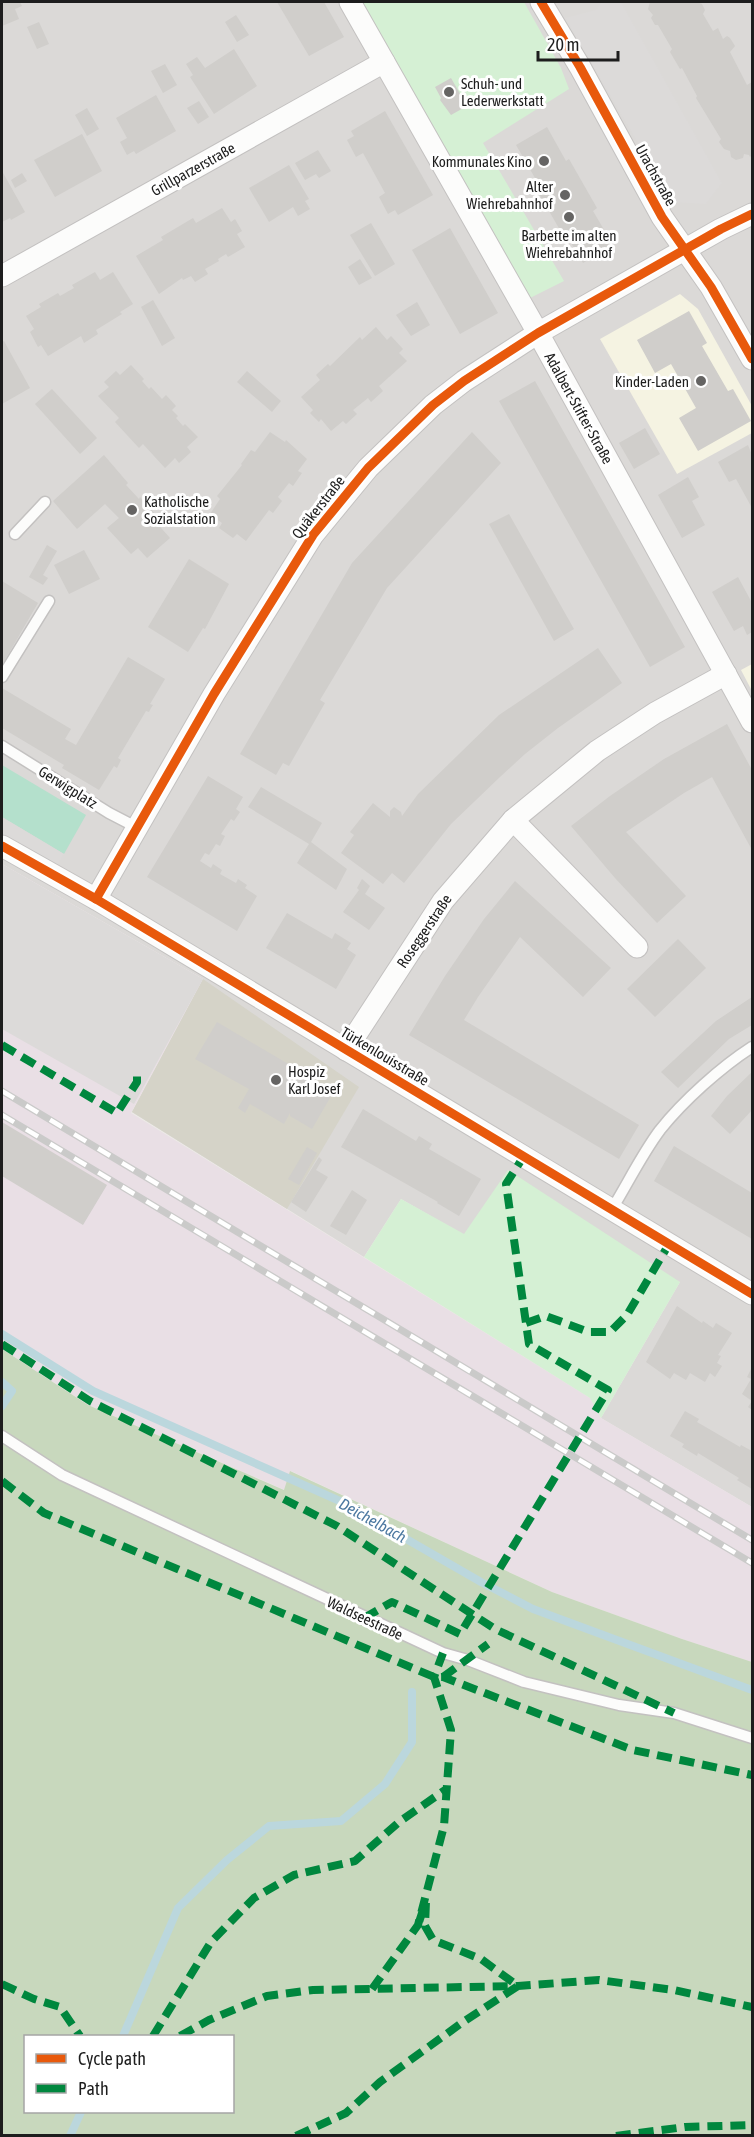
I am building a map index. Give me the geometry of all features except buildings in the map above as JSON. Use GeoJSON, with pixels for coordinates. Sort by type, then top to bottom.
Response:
{"type":"FeatureCollection","features":[{"type":"Feature","properties":{"kind":"street","name":"Adalbert-Stifter-Straße"},"geometry":{"type":"LineString","coordinates":[[350,2],[538,333],[753,722]]}},
{"type":"Feature","properties":{"kind":"street","name":"Urachstraße"},"geometry":{"type":"LineString","coordinates":[[544,3],[662,217],[711,287],[753,359]]}},
{"type":"Feature","properties":{"kind":"street","name":"Grillparzerstraße"},"geometry":{"type":"LineString","coordinates":[[2,276],[384,62]]}},
{"type":"Feature","properties":{"kind":"street","name":"Quäkerstraße"},"geometry":{"type":"LineString","coordinates":[[96,899],[214,694],[313,535],[368,468],[433,405],[464,381],[538,333],[721,229],[753,214]]}},
{"type":"Feature","properties":{"kind":"street","name":"Roseggerstraße"},"geometry":{"type":"LineString","coordinates":[[346,1050],[443,901],[513,820],[597,751],[655,713],[726,674]]}},
{"type":"Feature","properties":{"kind":"street"},"geometry":{"type":"LineString","coordinates":[[513,820],[637,947]]}},
{"type":"Feature","properties":{"kind":"street","name":"Türkenlouisstraße"},"geometry":{"type":"LineString","coordinates":[[2,846],[96,899],[753,1294]]}},
{"type":"Feature","properties":{"kind":"lane"},"geometry":{"type":"LineString","coordinates":[[15,534],[45,502]]}},
{"type":"Feature","properties":{"kind":"lane"},"geometry":{"type":"LineString","coordinates":[[2,678],[49,601]]}},
{"type":"Feature","properties":{"kind":"lane","name":"Gerwigplatz"},"geometry":{"type":"LineString","coordinates":[[2,746],[109,813],[136,827]]}},
{"type":"Feature","properties":{"kind":"lane"},"geometry":{"type":"LineString","coordinates":[[612,1209],[660,1130],[734,1059],[753,1047]]}},
{"type":"Feature","properties":{"kind":"lane","name":"Waldseestraße"},"geometry":{"type":"LineString","coordinates":[[2,1436],[62,1475],[443,1653],[468,1660],[524,1682],[619,1705],[674,1713],[753,1738]]}},
{"type":"Feature","properties":{"kind":"shaded area"},"geometry":{"type":"Polygon","coordinates":[[[2,2],[752,2],[752,1507],[601,1418],[680,1282],[464,1235],[401,1199],[364,1257],[132,1112],[203,979],[2,864],[2,2]]]}},
{"type":"Feature","properties":{"kind":"shaded area"},"geometry":{"type":"Polygon","coordinates":[[[601,2],[621,2],[722,183],[706,204],[672,202],[565,18],[596,10],[601,2]]]}},
{"type":"Feature","properties":{"kind":"shaded area"},"geometry":{"type":"Polygon","coordinates":[[[680,294],[698,309],[752,406],[752,433],[677,474],[600,339],[680,294]]]}},
{"type":"Feature","properties":{"kind":"shaded area"},"geometry":{"type":"Polygon","coordinates":[[[752,664],[752,691],[741,670],[752,664]]]}},
{"type":"Feature","properties":{"kind":"shaded area"},"geometry":{"type":"Polygon","coordinates":[[[2,817],[64,854],[55,869],[2,837],[2,817]]]}},
{"type":"Feature","properties":{"kind":"shaded area"},"geometry":{"type":"Polygon","coordinates":[[[2,864],[203,979],[131,1113],[590,1398],[601,1418],[752,1507],[752,1662],[552,1592],[291,1471],[285,1490],[88,1405],[2,1349],[2,864]]]}},
{"type":"Feature","properties":{"kind":"shaded area"},"geometry":{"type":"Polygon","coordinates":[[[2,864],[203,979],[134,1104],[2,1029],[2,864]]]}},
{"type":"Feature","properties":{"kind":"shaded area"},"geometry":{"type":"Polygon","coordinates":[[[203,979],[359,1087],[287,1209],[132,1112],[203,979]]]}},
{"type":"Feature","properties":{"kind":"green space"},"geometry":{"type":"Polygon","coordinates":[[[357,2],[524,2],[561,68],[569,89],[483,143],[564,281],[528,299],[357,2]]]}},
{"type":"Feature","properties":{"kind":"green space"},"geometry":{"type":"Polygon","coordinates":[[[2,765],[86,815],[64,854],[2,817],[2,765]]]}},
{"type":"Feature","properties":{"kind":"green space"},"geometry":{"type":"Polygon","coordinates":[[[508,1170],[680,1282],[601,1418],[590,1398],[364,1257],[401,1199],[464,1234],[508,1170]]]}},
{"type":"Feature","properties":{"kind":"green space"},"geometry":{"type":"Polygon","coordinates":[[[2,1349],[88,1405],[284,1490],[290,1471],[552,1592],[752,1662],[752,2135],[2,2135],[2,1349]]]}},
{"type":"Feature","properties":{"kind":"waterway","name":"Deichelbach"},"geometry":{"type":"LineString","coordinates":[[2,1334],[93,1391],[342,1502],[481,1582],[533,1609],[752,1690]]}},
{"type":"Feature","properties":{"kind":"waterway"},"geometry":{"type":"LineString","coordinates":[[2,1382],[12,1391],[2,1406]]}},
{"type":"Feature","properties":{"kind":"waterway"},"geometry":{"type":"LineString","coordinates":[[123,2035],[178,1908],[227,1860],[269,1826],[341,1821],[385,1784],[412,1742],[412,1692]]}},
{"type":"Feature","properties":{"kind":"waterway"},"geometry":{"type":"LineString","coordinates":[[70,2136],[81,2113]]}},
{"type":"Feature","properties":{"kind":"railway"},"geometry":{"type":"LineString","coordinates":[[2,1091],[752,1540]]}},
{"type":"Feature","properties":{"kind":"railway"},"geometry":{"type":"LineString","coordinates":[[2,1115],[752,1563]]}},
{"type":"Feature","properties":{"kind":"marked path"},"geometry":{"type":"LineString","coordinates":[[2,1045],[117,1113],[137,1082],[137,1070]]}},
{"type":"Feature","properties":{"kind":"marked path"},"geometry":{"type":"LineString","coordinates":[[364,1618],[392,1602],[460,1634],[608,1390],[529,1344],[506,1184],[524,1156]]}},
{"type":"Feature","properties":{"kind":"marked path"},"geometry":{"type":"LineString","coordinates":[[526,1323],[546,1316],[589,1332],[610,1332],[627,1315],[669,1244]]}},
{"type":"Feature","properties":{"kind":"marked path"},"geometry":{"type":"LineString","coordinates":[[2,1344],[90,1401],[337,1526],[495,1629],[674,1713]]}},
{"type":"Feature","properties":{"kind":"marked path"},"geometry":{"type":"LineString","coordinates":[[2,1481],[44,1513],[434,1677],[443,1677],[633,1750],[752,1775]]}},
{"type":"Feature","properties":{"kind":"marked path"},"geometry":{"type":"LineString","coordinates":[[443,1677],[488,1644]]}},
{"type":"Feature","properties":{"kind":"marked path"},"geometry":{"type":"LineString","coordinates":[[372,1989],[418,1925],[444,1826],[451,1730],[434,1677],[443,1653]]}},
{"type":"Feature","properties":{"kind":"marked path"},"geometry":{"type":"LineString","coordinates":[[154,2035],[211,1942],[254,1898],[294,1875],[355,1861],[399,1822],[445,1790]]}},
{"type":"Feature","properties":{"kind":"marked path"},"geometry":{"type":"LineString","coordinates":[[296,2136],[346,2113],[380,2082],[463,2022],[518,1986],[481,1959],[433,1940],[425,1926],[426,1901],[418,1925]]}},
{"type":"Feature","properties":{"kind":"marked path"},"geometry":{"type":"LineString","coordinates":[[182,2035],[209,2020],[267,1996],[313,1990],[518,1986],[599,1980],[674,1990],[752,2007]]}},
{"type":"Feature","properties":{"kind":"marked path"},"geometry":{"type":"LineString","coordinates":[[2,1984],[34,1999],[60,2007],[79,2035]]}},
{"type":"Feature","properties":{"kind":"marked path"},"geometry":{"type":"LineString","coordinates":[[616,2136],[685,2127],[752,2125]]}},
{"type":"Feature","properties":{"kind":"cycle path"},"geometry":{"type":"LineString","coordinates":[[541,2],[580,67],[662,217],[711,287],[752,359]]}},
{"type":"Feature","properties":{"kind":"cycle path"},"geometry":{"type":"LineString","coordinates":[[96,899],[214,694],[313,535],[368,468],[433,405],[464,381],[538,333],[721,229],[752,214]]}},
{"type":"Feature","properties":{"kind":"cycle path"},"geometry":{"type":"LineString","coordinates":[[2,846],[96,899],[752,1294]]}},
{"type":"Feature","properties":{"kind":"place","name":"Schuh- und Lederwerkstatt"},"geometry":{"type":"Point","coordinates":[449,92]}},
{"type":"Feature","properties":{"kind":"place","name":"Kommunales Kino"},"geometry":{"type":"Point","coordinates":[544,161]}},
{"type":"Feature","properties":{"kind":"place","name":"Alter Wiehrebahnhof"},"geometry":{"type":"Point","coordinates":[565,195]}},
{"type":"Feature","properties":{"kind":"place","name":"Barbette im alten Wiehrebahnhof"},"geometry":{"type":"Point","coordinates":[569,217]}},
{"type":"Feature","properties":{"kind":"place","name":"Kinder-Laden"},"geometry":{"type":"Point","coordinates":[701,381]}},
{"type":"Feature","properties":{"kind":"place","name":"Katholische Sozialstation"},"geometry":{"type":"Point","coordinates":[132,510]}},
{"type":"Feature","properties":{"kind":"place","name":"Hospiz Karl Josef"},"geometry":{"type":"Point","coordinates":[276,1080]}}]}
